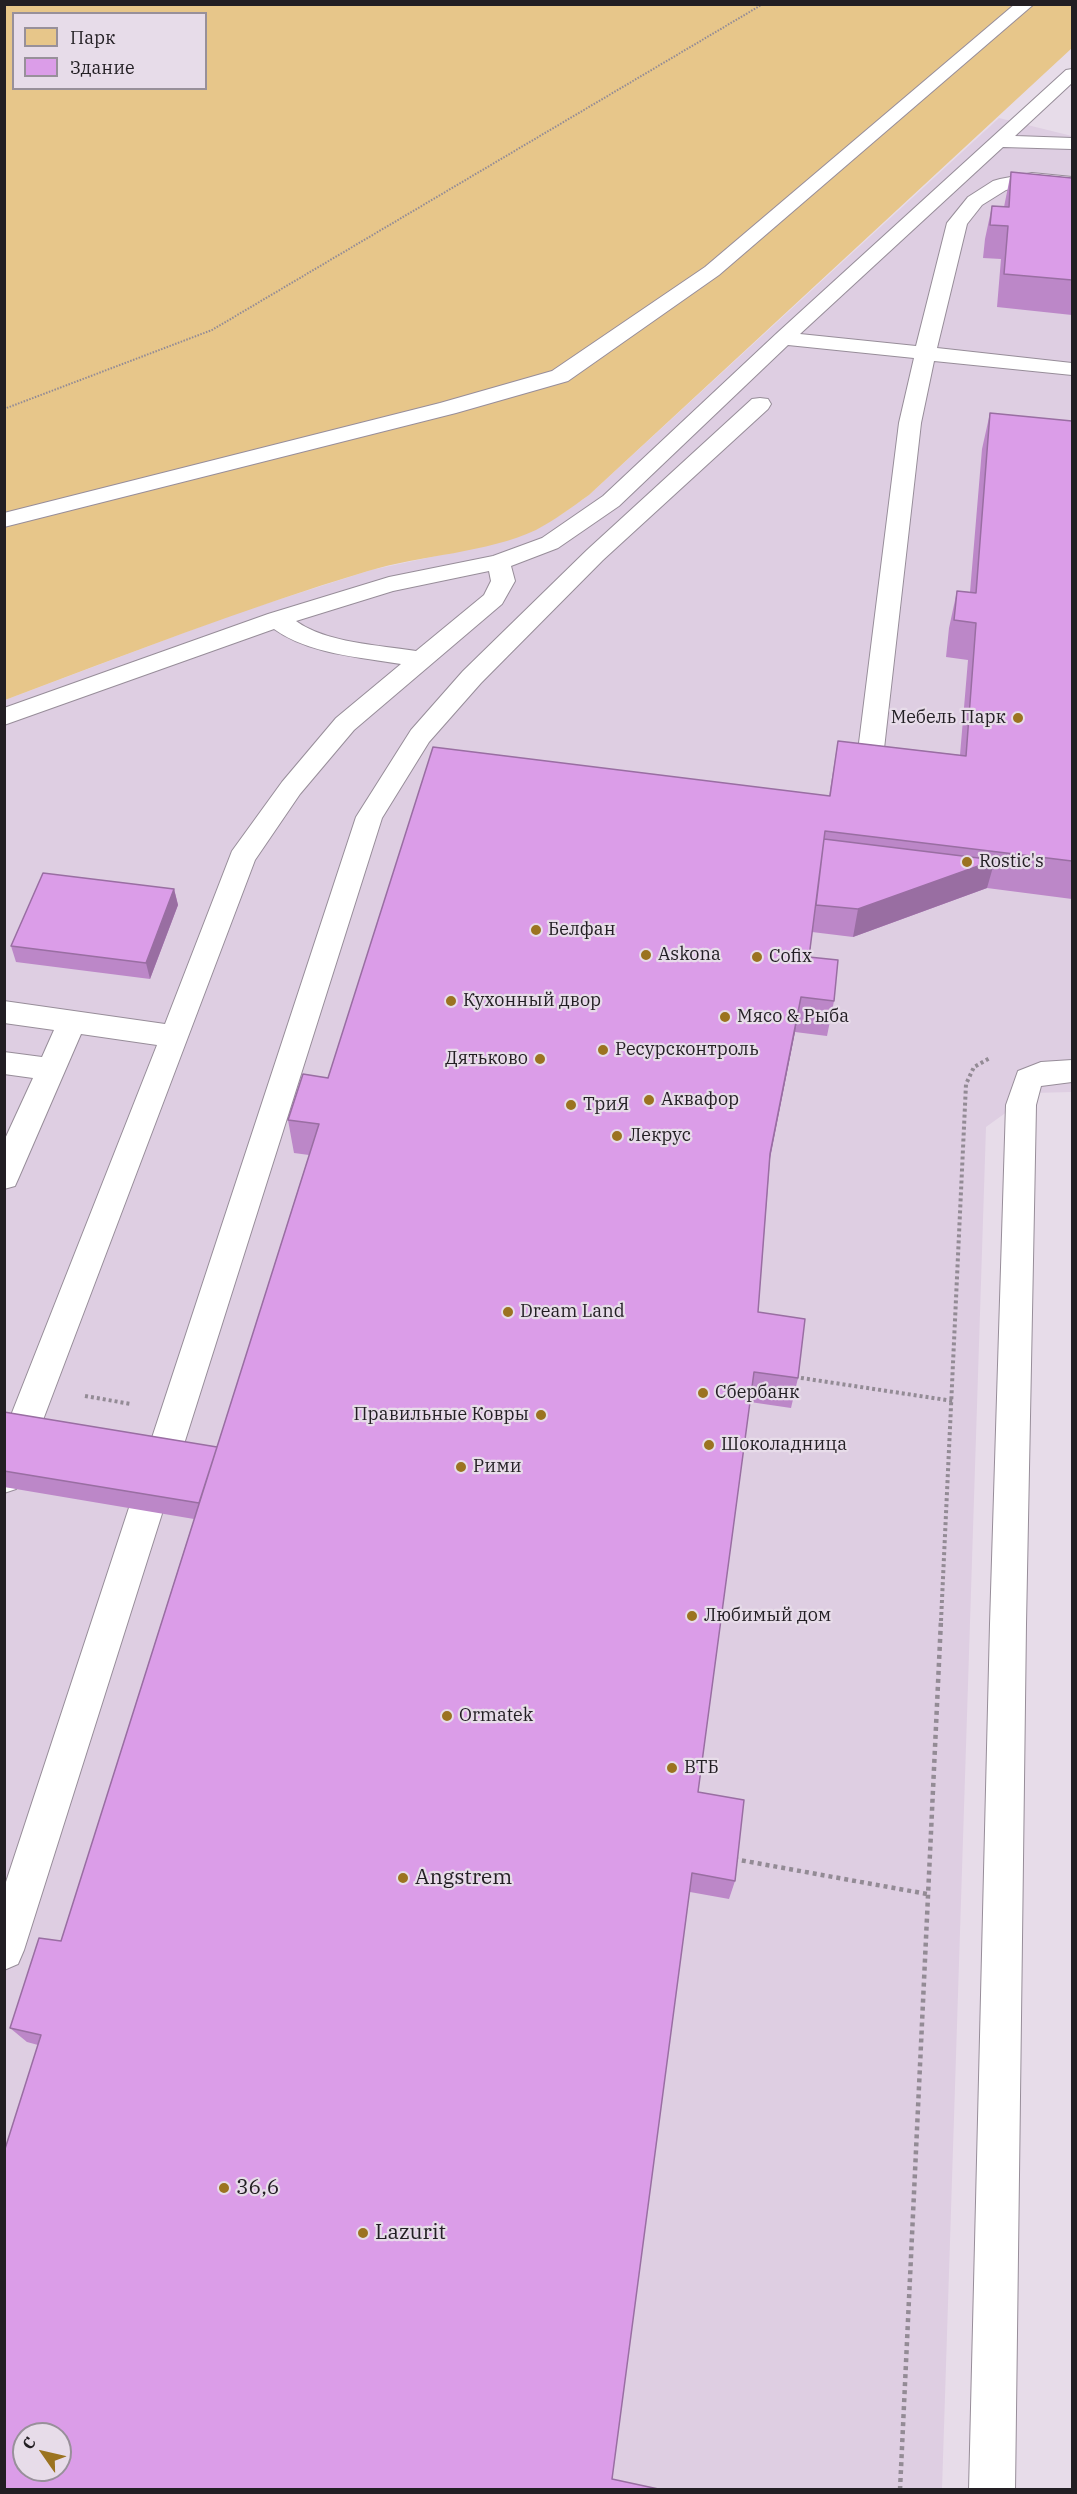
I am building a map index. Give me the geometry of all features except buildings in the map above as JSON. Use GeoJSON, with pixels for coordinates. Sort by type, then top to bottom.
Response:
{"type":"FeatureCollection","features":[{"type":"Feature","properties":{"kind":"lane"},"geometry":{"type":"LineString","coordinates":[[4,520],[436,411],[560,375],[712,271],[1026,4]]}},
{"type":"Feature","properties":{"kind":"lane"},"geometry":{"type":"LineString","coordinates":[[4,717],[277,619],[389,584],[498,562],[550,543],[611,501],[783,338],[1072,74]]}},
{"type":"Feature","properties":{"kind":"lane"},"geometry":{"type":"LineString","coordinates":[[1001,141],[1072,144]]}},
{"type":"Feature","properties":{"kind":"lane"},"geometry":{"type":"LineString","coordinates":[[868,775],[910,423],[957,223],[975,201],[1000,185],[1032,179],[1072,183]]}},
{"type":"Feature","properties":{"kind":"lane"},"geometry":{"type":"LineString","coordinates":[[783,338],[1072,369]]}},
{"type":"Feature","properties":{"kind":"lane"},"geometry":{"type":"LineString","coordinates":[[4,1950],[369,817],[420,736],[472,678],[595,555],[760,404]]}},
{"type":"Feature","properties":{"kind":"lane"},"geometry":{"type":"LineString","coordinates":[[4,1478],[242,858],[291,788],[345,724],[494,599],[503,581],[498,562]]}},
{"type":"Feature","properties":{"kind":"lane"},"geometry":{"type":"LineString","coordinates":[[277,619],[299,635],[326,643],[421,660]]}},
{"type":"Feature","properties":{"kind":"lane"},"geometry":{"type":"LineString","coordinates":[[4,1012],[175,1036]]}},
{"type":"Feature","properties":{"kind":"lane"},"geometry":{"type":"LineString","coordinates":[[4,1177],[72,1022]]}},
{"type":"Feature","properties":{"kind":"lane"},"geometry":{"type":"LineString","coordinates":[[4,1063],[51,1070]]}},
{"type":"Feature","properties":{"kind":"lane"},"geometry":{"type":"LineString","coordinates":[[992,2490],[1005,1883],[1012,1402],[1021,1105],[1028,1079],[1041,1073],[1072,1071]]}},
{"type":"Feature","properties":{"kind":"path"},"geometry":{"type":"LineString","coordinates":[[4,409],[212,330],[762,4]]}},
{"type":"Feature","properties":{"kind":"path"},"geometry":{"type":"LineString","coordinates":[[900,2490],[927,1894],[953,1401],[966,1084],[969,1073],[979,1062],[996,1057]]}},
{"type":"Feature","properties":{"kind":"path"},"geometry":{"type":"LineString","coordinates":[[794,1376],[953,1401]]}},
{"type":"Feature","properties":{"kind":"path"},"geometry":{"type":"LineString","coordinates":[[39,1389],[178,1411]]}},
{"type":"Feature","properties":{"kind":"path"},"geometry":{"type":"LineString","coordinates":[[734,1859],[927,1894]]}},
{"type":"Feature","properties":{"kind":"shaded area"},"geometry":{"type":"Polygon","coordinates":[[[999,118],[1072,136],[1072,1092],[1033,1093],[986,1127],[942,2489],[5,2490],[5,700],[234,614],[371,570],[501,542],[535,530],[589,495],[999,118]]]}},
{"type":"Feature","properties":{"kind":"green space"},"geometry":{"type":"Polygon","coordinates":[[[5,5],[1072,5],[1072,48],[589,495],[557,518],[517,538],[368,571],[185,632],[5,700],[5,5]]]}},
{"type":"Feature","properties":{"kind":"place","name":"Мебель Парк"},"geometry":{"type":"Point","coordinates":[1018,718]}},
{"type":"Feature","properties":{"kind":"place","name":"Rostic's"},"geometry":{"type":"Point","coordinates":[967,862]}},
{"type":"Feature","properties":{"kind":"place","name":"Белфан"},"geometry":{"type":"Point","coordinates":[536,930]}},
{"type":"Feature","properties":{"kind":"place","name":"Askona"},"geometry":{"type":"Point","coordinates":[646,955]}},
{"type":"Feature","properties":{"kind":"place","name":"Cofix"},"geometry":{"type":"Point","coordinates":[757,957]}},
{"type":"Feature","properties":{"kind":"place","name":"Кухонный двор"},"geometry":{"type":"Point","coordinates":[451,1001]}},
{"type":"Feature","properties":{"kind":"place","name":"Мясо & Рыба"},"geometry":{"type":"Point","coordinates":[725,1017]}},
{"type":"Feature","properties":{"kind":"place","name":"Ресурсконтроль"},"geometry":{"type":"Point","coordinates":[603,1050]}},
{"type":"Feature","properties":{"kind":"place","name":"Дятьково"},"geometry":{"type":"Point","coordinates":[540,1059]}},
{"type":"Feature","properties":{"kind":"place","name":"Аквафор"},"geometry":{"type":"Point","coordinates":[649,1100]}},
{"type":"Feature","properties":{"kind":"place","name":"ТриЯ"},"geometry":{"type":"Point","coordinates":[571,1105]}},
{"type":"Feature","properties":{"kind":"place","name":"Лекрус"},"geometry":{"type":"Point","coordinates":[617,1136]}},
{"type":"Feature","properties":{"kind":"place","name":"Dream Land"},"geometry":{"type":"Point","coordinates":[508,1312]}},
{"type":"Feature","properties":{"kind":"place","name":"Сбербанк"},"geometry":{"type":"Point","coordinates":[703,1393]}},
{"type":"Feature","properties":{"kind":"place","name":"Правильные Ковры"},"geometry":{"type":"Point","coordinates":[541,1415]}},
{"type":"Feature","properties":{"kind":"place","name":"Шоколадница"},"geometry":{"type":"Point","coordinates":[709,1445]}},
{"type":"Feature","properties":{"kind":"place","name":"Рими"},"geometry":{"type":"Point","coordinates":[461,1467]}},
{"type":"Feature","properties":{"kind":"place","name":"Любимый дом"},"geometry":{"type":"Point","coordinates":[692,1616]}},
{"type":"Feature","properties":{"kind":"place","name":"Ormatek"},"geometry":{"type":"Point","coordinates":[447,1716]}},
{"type":"Feature","properties":{"kind":"place","name":"ВТБ"},"geometry":{"type":"Point","coordinates":[672,1768]}},
{"type":"Feature","properties":{"kind":"place","name":"Angstrem"},"geometry":{"type":"Point","coordinates":[403,1878]}},
{"type":"Feature","properties":{"kind":"place","name":"36,6"},"geometry":{"type":"Point","coordinates":[224,2188]}},
{"type":"Feature","properties":{"kind":"place","name":"Lazurit"},"geometry":{"type":"Point","coordinates":[363,2233]}}]}
